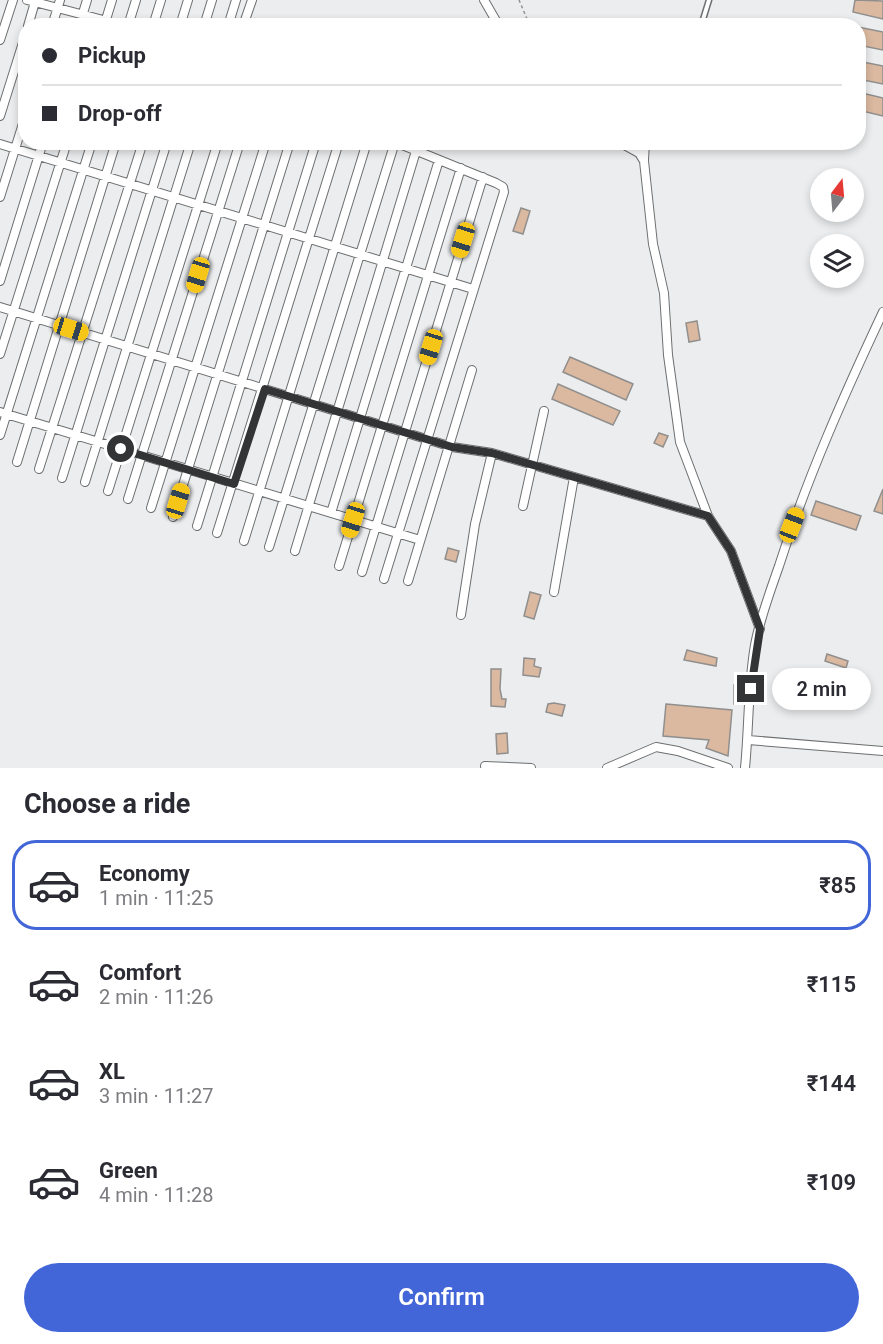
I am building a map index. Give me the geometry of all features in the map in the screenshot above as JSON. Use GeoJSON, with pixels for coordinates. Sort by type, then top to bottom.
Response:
{"type":"FeatureCollection","features":[{"type":"Feature","properties":{"kind":"street"},"geometry":{"type":"LineString","coordinates":[[0,40],[13,0]]}},
{"type":"Feature","properties":{"kind":"street"},"geometry":{"type":"LineString","coordinates":[[81,18],[87,0]]}},
{"type":"Feature","properties":{"kind":"street"},"geometry":{"type":"LineString","coordinates":[[106,18],[112,0]]}},
{"type":"Feature","properties":{"kind":"street"},"geometry":{"type":"LineString","coordinates":[[130,18],[136,0]]}},
{"type":"Feature","properties":{"kind":"street"},"geometry":{"type":"LineString","coordinates":[[155,18],[160,0]]}},
{"type":"Feature","properties":{"kind":"street"},"geometry":{"type":"LineString","coordinates":[[182,18],[188,0]]}},
{"type":"Feature","properties":{"kind":"street"},"geometry":{"type":"LineString","coordinates":[[206,18],[212,0]]}},
{"type":"Feature","properties":{"kind":"street"},"geometry":{"type":"LineString","coordinates":[[230,18],[236,0]]}},
{"type":"Feature","properties":{"kind":"street"},"geometry":{"type":"LineString","coordinates":[[246,18],[252,0]]}},
{"type":"Feature","properties":{"kind":"street"},"geometry":{"type":"LineString","coordinates":[[484,0],[494,18]]}},
{"type":"Feature","properties":{"kind":"street"},"geometry":{"type":"LineString","coordinates":[[29,18],[31,1],[59,3],[93,18]]}},
{"type":"Feature","properties":{"kind":"street"},"geometry":{"type":"LineString","coordinates":[[54,18],[59,3]]}},
{"type":"Feature","properties":{"kind":"street"},"geometry":{"type":"LineString","coordinates":[[0,116],[18,59]]}},
{"type":"Feature","properties":{"kind":"street"},"geometry":{"type":"LineString","coordinates":[[0,197],[18,139]]}},
{"type":"Feature","properties":{"kind":"street"},"geometry":{"type":"LineString","coordinates":[[0,144],[18,150]]}},
{"type":"Feature","properties":{"kind":"street"},"geometry":{"type":"LineString","coordinates":[[18,150],[473,289]]}},
{"type":"Feature","properties":{"kind":"street"},"geometry":{"type":"LineString","coordinates":[[0,281],[41,150]]}},
{"type":"Feature","properties":{"kind":"street"},"geometry":{"type":"LineString","coordinates":[[0,354],[64,150]]}},
{"type":"Feature","properties":{"kind":"street"},"geometry":{"type":"LineString","coordinates":[[0,435],[3,413],[38,319],[90,150]]}},
{"type":"Feature","properties":{"kind":"street"},"geometry":{"type":"LineString","coordinates":[[16,462],[113,150]]}},
{"type":"Feature","properties":{"kind":"street"},"geometry":{"type":"LineString","coordinates":[[39,469],[141,150]]}},
{"type":"Feature","properties":{"kind":"street"},"geometry":{"type":"LineString","coordinates":[[62,478],[165,150]]}},
{"type":"Feature","properties":{"kind":"street"},"geometry":{"type":"LineString","coordinates":[[85,482],[189,150]]}},
{"type":"Feature","properties":{"kind":"street"},"geometry":{"type":"LineString","coordinates":[[108,491],[215,150]]}},
{"type":"Feature","properties":{"kind":"street"},"geometry":{"type":"LineString","coordinates":[[128,499],[237,150]]}},
{"type":"Feature","properties":{"kind":"street"},"geometry":{"type":"LineString","coordinates":[[151,508],[264,150]]}},
{"type":"Feature","properties":{"kind":"street"},"geometry":{"type":"LineString","coordinates":[[173,517],[287,150]]}},
{"type":"Feature","properties":{"kind":"street"},"geometry":{"type":"LineString","coordinates":[[197,526],[240,381],[313,150]]}},
{"type":"Feature","properties":{"kind":"street"},"geometry":{"type":"LineString","coordinates":[[218,533],[265,389],[337,150]]}},
{"type":"Feature","properties":{"kind":"street"},"geometry":{"type":"LineString","coordinates":[[244,541],[365,150]]}},
{"type":"Feature","properties":{"kind":"street"},"geometry":{"type":"LineString","coordinates":[[269,547],[393,150]]}},
{"type":"Feature","properties":{"kind":"street"},"geometry":{"type":"LineString","coordinates":[[634,150],[639,153],[644,161]]}},
{"type":"Feature","properties":{"kind":"street"},"geometry":{"type":"LineString","coordinates":[[645,150],[653,244],[664,293],[674,411],[680,442],[708,516],[731,551],[760,629]]}},
{"type":"Feature","properties":{"kind":"street"},"geometry":{"type":"LineString","coordinates":[[295,551],[416,151],[483,177],[503,187],[504,192],[384,579]]}},
{"type":"Feature","properties":{"kind":"street"},"geometry":{"type":"LineString","coordinates":[[331,513],[440,160]]}},
{"type":"Feature","properties":{"kind":"street"},"geometry":{"type":"LineString","coordinates":[[339,566],[460,168]]}},
{"type":"Feature","properties":{"kind":"street"},"geometry":{"type":"LineString","coordinates":[[362,572],[483,177]]}},
{"type":"Feature","properties":{"kind":"street"},"geometry":{"type":"LineString","coordinates":[[0,307],[427,440],[492,453],[708,516]]}},
{"type":"Feature","properties":{"kind":"street"},"geometry":{"type":"LineString","coordinates":[[745,768],[752,669],[760,629],[792,525],[819,455],[883,312]]}},
{"type":"Feature","properties":{"kind":"street"},"geometry":{"type":"LineString","coordinates":[[408,581],[472,370]]}},
{"type":"Feature","properties":{"kind":"street"},"geometry":{"type":"LineString","coordinates":[[523,506],[544,411]]}},
{"type":"Feature","properties":{"kind":"street"},"geometry":{"type":"LineString","coordinates":[[3,413],[420,540]]}},
{"type":"Feature","properties":{"kind":"street"},"geometry":{"type":"LineString","coordinates":[[461,615],[474,524],[492,453]]}},
{"type":"Feature","properties":{"kind":"street"},"geometry":{"type":"LineString","coordinates":[[554,592],[574,477]]}},
{"type":"Feature","properties":{"kind":"street"},"geometry":{"type":"LineString","coordinates":[[748,740],[883,751]]}},
{"type":"Feature","properties":{"kind":"street"},"geometry":{"type":"LineString","coordinates":[[607,768],[656,747],[678,751],[728,768]]}},
{"type":"Feature","properties":{"kind":"street"},"geometry":{"type":"LineString","coordinates":[[485,766],[531,768]]}},
{"type":"Feature","properties":{"kind":"lane"},"geometry":{"type":"LineString","coordinates":[[703,18],[709,0]]}},
{"type":"Feature","properties":{"kind":"path"},"geometry":{"type":"LineString","coordinates":[[519,0],[527,18]]}},
{"type":"Feature","properties":{"kind":"building"},"geometry":{"type":"Polygon","coordinates":[[[855,0],[883,1],[883,19],[853,12],[855,0]]]}},
{"type":"Feature","properties":{"kind":"building"},"geometry":{"type":"Polygon","coordinates":[[[866,29],[883,32],[883,50],[866,47],[866,29]]]}},
{"type":"Feature","properties":{"kind":"building"},"geometry":{"type":"Polygon","coordinates":[[[866,63],[883,66],[883,84],[866,81],[866,63]]]}},
{"type":"Feature","properties":{"kind":"building"},"geometry":{"type":"Polygon","coordinates":[[[866,94],[883,98],[883,116],[866,112],[866,94]]]}},
{"type":"Feature","properties":{"kind":"building"},"geometry":{"type":"Polygon","coordinates":[[[521,208],[530,211],[523,234],[513,231],[521,208]]]}},
{"type":"Feature","properties":{"kind":"building"},"geometry":{"type":"Polygon","coordinates":[[[697,321],[700,340],[689,342],[686,323],[697,321]]]}},
{"type":"Feature","properties":{"kind":"building"},"geometry":{"type":"Polygon","coordinates":[[[570,357],[633,384],[626,400],[563,372],[570,357]]]}},
{"type":"Feature","properties":{"kind":"building"},"geometry":{"type":"Polygon","coordinates":[[[558,384],[620,411],[613,425],[552,399],[558,384]]]}},
{"type":"Feature","properties":{"kind":"building"},"geometry":{"type":"Polygon","coordinates":[[[659,433],[668,436],[663,447],[654,443],[659,433]]]}},
{"type":"Feature","properties":{"kind":"building"},"geometry":{"type":"Polygon","coordinates":[[[883,489],[883,514],[874,511],[883,489]]]}},
{"type":"Feature","properties":{"kind":"building"},"geometry":{"type":"Polygon","coordinates":[[[816,501],[861,516],[856,530],[811,515],[816,501]]]}},
{"type":"Feature","properties":{"kind":"building"},"geometry":{"type":"Polygon","coordinates":[[[448,548],[459,551],[456,562],[445,559],[448,548]]]}},
{"type":"Feature","properties":{"kind":"building"},"geometry":{"type":"Polygon","coordinates":[[[530,592],[541,595],[534,619],[524,616],[530,592]]]}},
{"type":"Feature","properties":{"kind":"building"},"geometry":{"type":"Polygon","coordinates":[[[687,650],[717,658],[716,666],[684,660],[687,650]]]}},
{"type":"Feature","properties":{"kind":"building"},"geometry":{"type":"Polygon","coordinates":[[[827,654],[848,661],[846,668],[825,661],[827,654]]]}},
{"type":"Feature","properties":{"kind":"building"},"geometry":{"type":"Polygon","coordinates":[[[524,658],[535,659],[534,666],[541,668],[539,677],[523,675],[524,658]]]}},
{"type":"Feature","properties":{"kind":"building"},"geometry":{"type":"Polygon","coordinates":[[[491,669],[501,669],[500,689],[502,699],[506,699],[505,707],[491,706],[491,669]]]}},
{"type":"Feature","properties":{"kind":"building"},"geometry":{"type":"Polygon","coordinates":[[[734,685],[742,685],[742,704],[734,704],[734,685]]]}},
{"type":"Feature","properties":{"kind":"building"},"geometry":{"type":"Polygon","coordinates":[[[548,704],[565,705],[562,716],[546,712],[548,704]]]}},
{"type":"Feature","properties":{"kind":"building"},"geometry":{"type":"Polygon","coordinates":[[[666,704],[732,710],[728,756],[706,748],[709,740],[663,736],[666,704]]]}},
{"type":"Feature","properties":{"kind":"building"},"geometry":{"type":"Polygon","coordinates":[[[507,733],[508,753],[497,754],[496,734],[507,733]]]}},
{"type":"Feature","properties":{"kind":"route"},"geometry":{"type":"LineString","coordinates":[[121,449],[234,484],[265,389],[452,447],[492,453],[708,516],[731,551],[760,629],[755,644],[751,689]]}}]}
